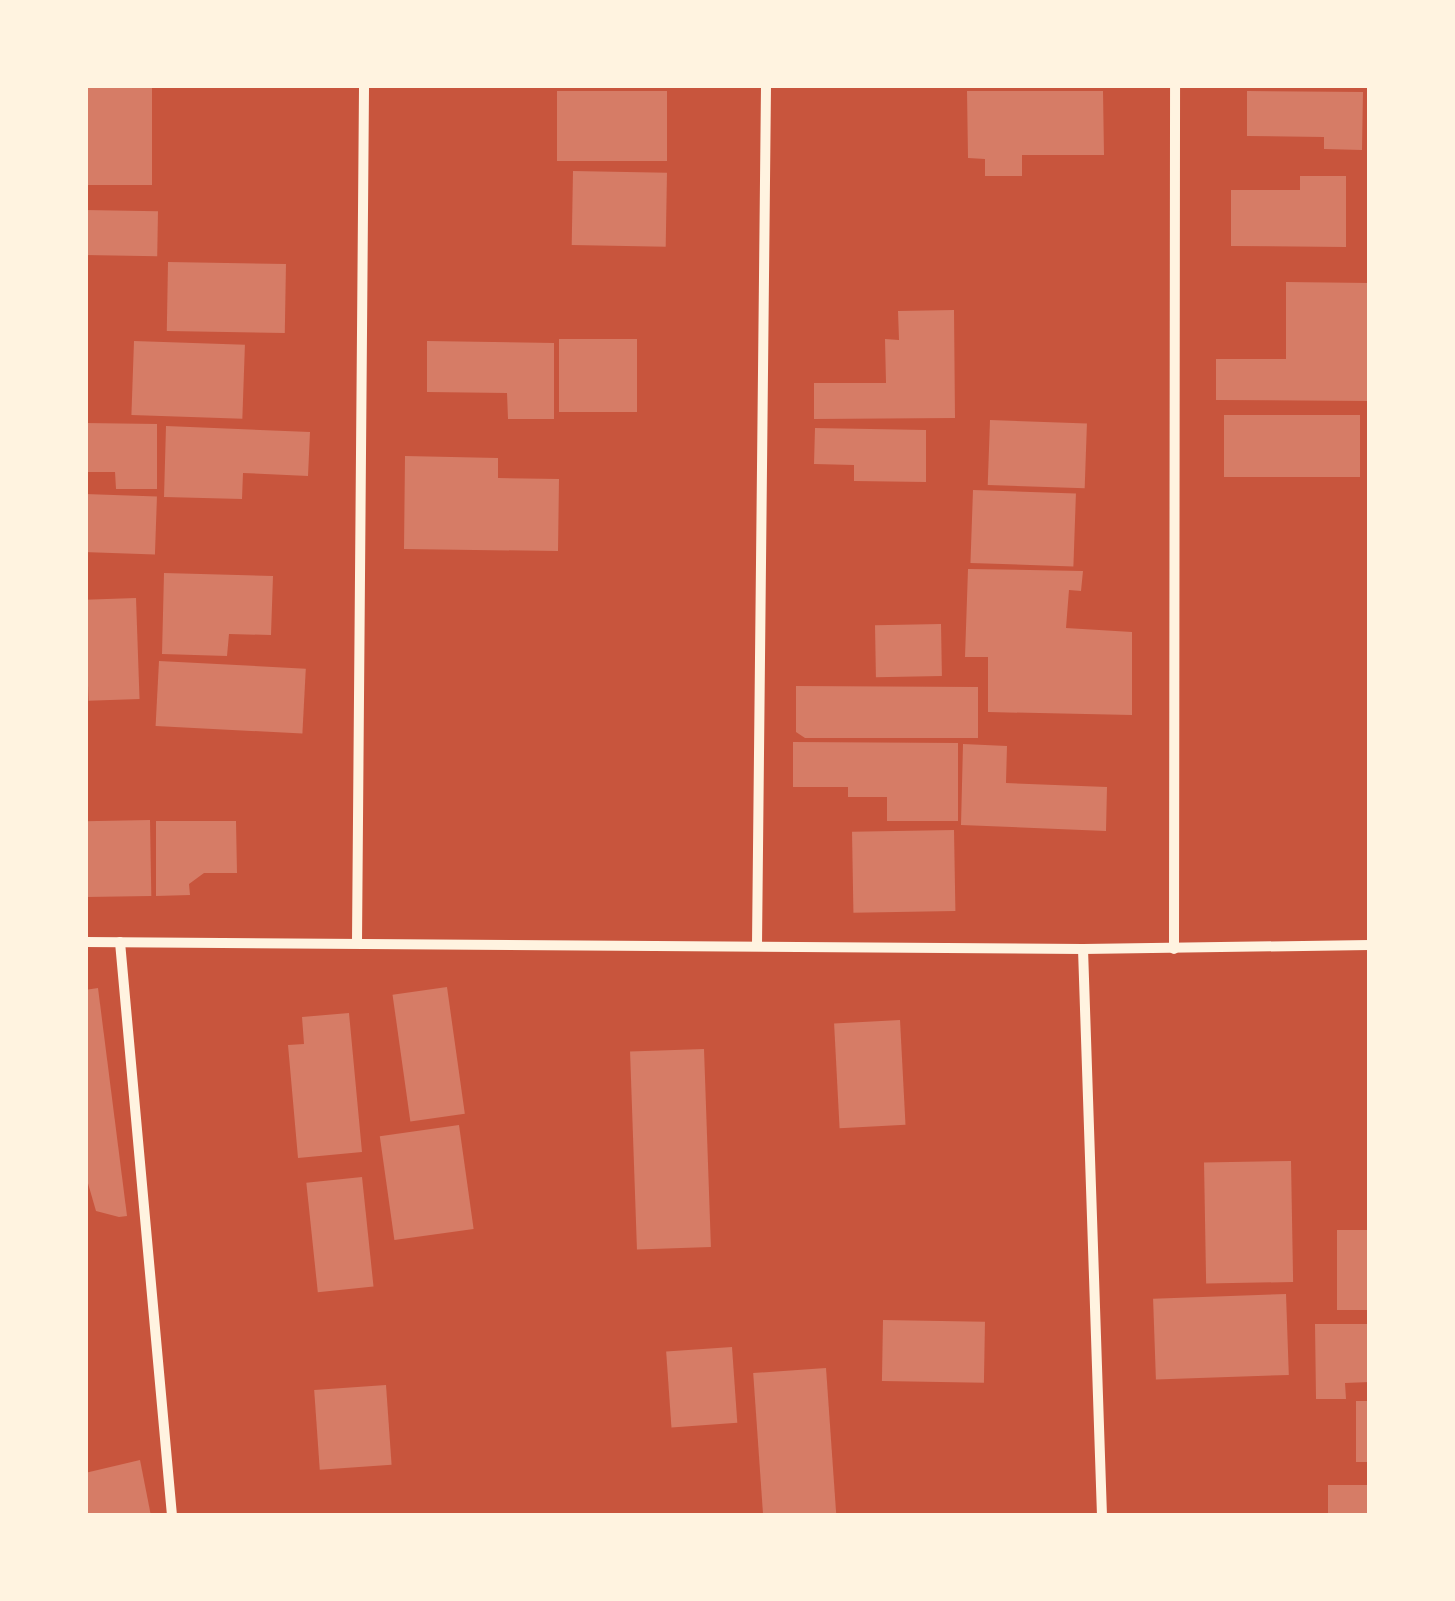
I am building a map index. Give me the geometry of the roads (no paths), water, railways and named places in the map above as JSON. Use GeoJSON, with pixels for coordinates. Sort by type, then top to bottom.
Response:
{"type":"FeatureCollection","features":[{"type":"Feature","properties":{"kind":"street"},"geometry":{"type":"LineString","coordinates":[[357,942],[364,85]]}},
{"type":"Feature","properties":{"kind":"street"},"geometry":{"type":"LineString","coordinates":[[757,944],[766,85]]}},
{"type":"Feature","properties":{"kind":"street"},"geometry":{"type":"LineString","coordinates":[[1174,949],[1175,85]]}},
{"type":"Feature","properties":{"kind":"street"},"geometry":{"type":"LineString","coordinates":[[85,942],[757,944],[1084,950],[1370,944]]}},
{"type":"Feature","properties":{"kind":"street"},"geometry":{"type":"LineString","coordinates":[[120,942],[172,1516]]}},
{"type":"Feature","properties":{"kind":"street"},"geometry":{"type":"LineString","coordinates":[[1084,950],[1102,1516]]}}]}
